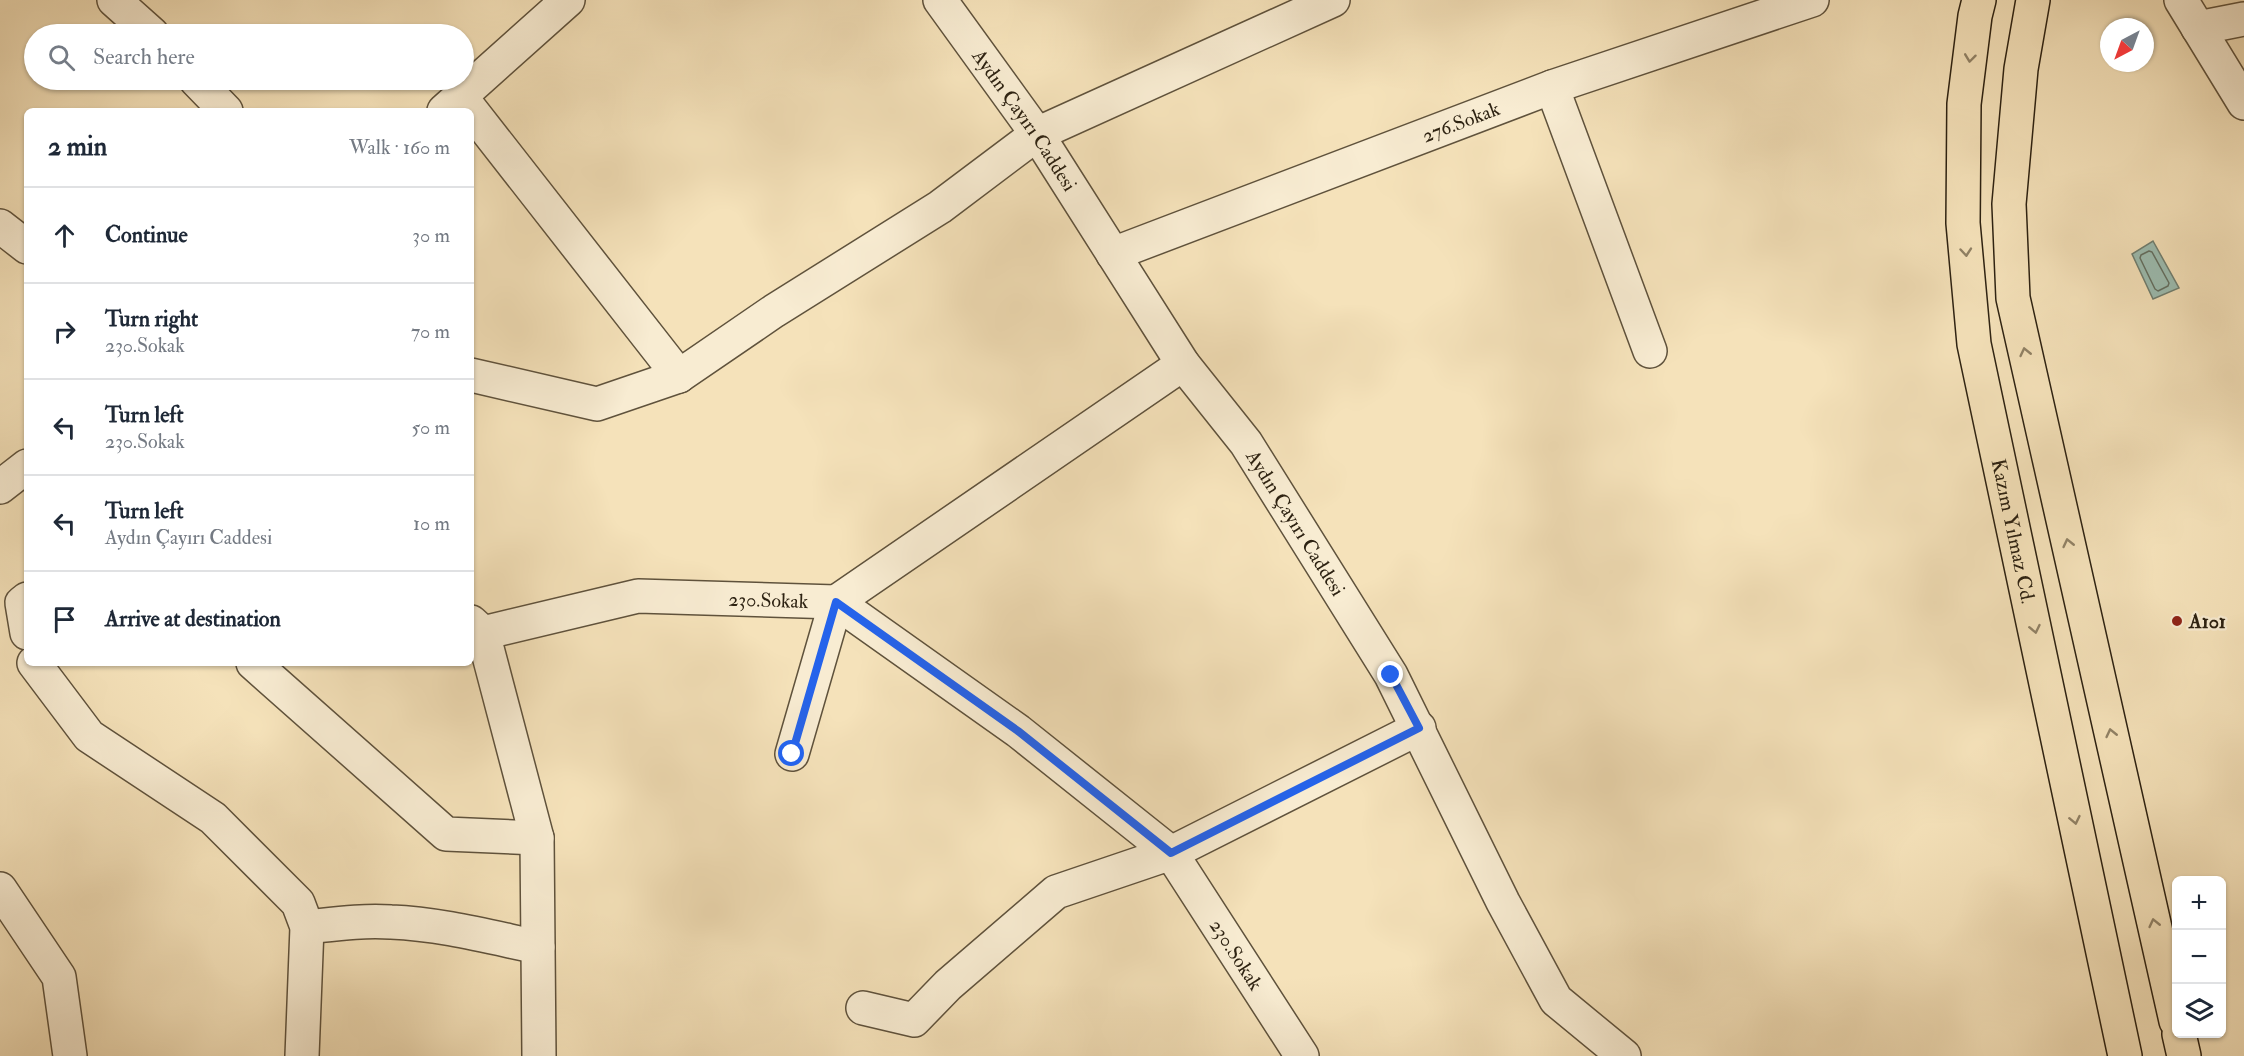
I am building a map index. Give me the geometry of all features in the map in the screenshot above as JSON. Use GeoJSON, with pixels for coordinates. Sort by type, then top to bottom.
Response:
{"type":"FeatureCollection","features":[{"type":"Feature","properties":{"kind":"highway","name":"Kazım Yılmaz Cd."},"geometry":{"type":"LineString","coordinates":[[1979,0],[1964,104],[1963,224],[1974,344],[2125,1056]]}},
{"type":"Feature","properties":{"kind":"highway"},"geometry":{"type":"LineString","coordinates":[[2033,0],[2021,69],[2008,204],[2013,298],[2172,1003]]}},
{"type":"Feature","properties":{"kind":"highway"},"geometry":{"type":"LineString","coordinates":[[2180,1038],[2184,1056]]}},
{"type":"Feature","properties":{"kind":"street"},"geometry":{"type":"LineString","coordinates":[[114,0],[141,24]]}},
{"type":"Feature","properties":{"kind":"street"},"geometry":{"type":"LineString","coordinates":[[474,84],[568,0]]}},
{"type":"Feature","properties":{"kind":"street","name":"Aydın Çayırı Caddesi"},"geometry":{"type":"LineString","coordinates":[[940,0],[1037,134],[1184,364],[1246,443],[1391,675],[1503,902],[1556,1000],[1624,1056]]}},
{"type":"Feature","properties":{"kind":"street"},"geometry":{"type":"LineString","coordinates":[[474,376],[597,405],[679,376],[774,311],[940,207],[1037,134],[1273,12],[1333,0]]}},
{"type":"Feature","properties":{"kind":"street","name":"276.Sokak"},"geometry":{"type":"LineString","coordinates":[[1113,254],[1552,87],[1812,0]]}},
{"type":"Feature","properties":{"kind":"street"},"geometry":{"type":"LineString","coordinates":[[2181,0],[2244,103]]}},
{"type":"Feature","properties":{"kind":"street"},"geometry":{"type":"LineString","coordinates":[[2198,28],[2244,19]]}},
{"type":"Feature","properties":{"kind":"street"},"geometry":{"type":"LineString","coordinates":[[1552,87],[1650,351]]}},
{"type":"Feature","properties":{"kind":"street"},"geometry":{"type":"LineString","coordinates":[[206,90],[223,108]]}},
{"type":"Feature","properties":{"kind":"street"},"geometry":{"type":"LineString","coordinates":[[452,104],[468,90]]}},
{"type":"Feature","properties":{"kind":"street"},"geometry":{"type":"LineString","coordinates":[[474,130],[679,376]]}},
{"type":"Feature","properties":{"kind":"street"},"geometry":{"type":"LineString","coordinates":[[0,226],[24,245]]}},
{"type":"Feature","properties":{"kind":"street"},"geometry":{"type":"LineString","coordinates":[[792,754],[836,602],[1184,364]]}},
{"type":"Feature","properties":{"kind":"street"},"geometry":{"type":"LineString","coordinates":[[0,488],[24,468]]}},
{"type":"Feature","properties":{"kind":"street","name":"230.Sokak"},"geometry":{"type":"LineString","coordinates":[[477,627],[638,596],[836,602],[1018,731],[1171,853],[1302,1056]]}},
{"type":"Feature","properties":{"kind":"street"},"geometry":{"type":"LineString","coordinates":[[477,627],[537,838],[539,1056]]}},
{"type":"Feature","properties":{"kind":"street"},"geometry":{"type":"LineString","coordinates":[[36,666],[88,735],[213,818],[298,903],[307,927],[302,1056]]}},
{"type":"Feature","properties":{"kind":"street"},"geometry":{"type":"LineString","coordinates":[[256,666],[446,834],[537,838]]}},
{"type":"Feature","properties":{"kind":"street"},"geometry":{"type":"LineString","coordinates":[[863,1008],[914,1020],[948,985],[1056,892],[1171,853],[1419,728]]}},
{"type":"Feature","properties":{"kind":"street"},"geometry":{"type":"LineString","coordinates":[[0,889],[60,977],[70,1056]]}},
{"type":"Feature","properties":{"kind":"street"},"geometry":{"type":"LineString","coordinates":[[307,927],[390,921],[453,929],[538,947]]}},
{"type":"Feature","properties":{"kind":"water"},"geometry":{"type":"Polygon","coordinates":[[[2153,241],[2179,288],[2153,299],[2132,254],[2153,241]]]}},
{"type":"Feature","properties":{"kind":"place","name":"A101"},"geometry":{"type":"Point","coordinates":[2177,621]}},
{"type":"Feature","properties":{"kind":"route"},"geometry":{"type":"LineString","coordinates":[[792,754],[836,602],[1018,731],[1171,853],[1419,728],[1391,675]]}}]}
